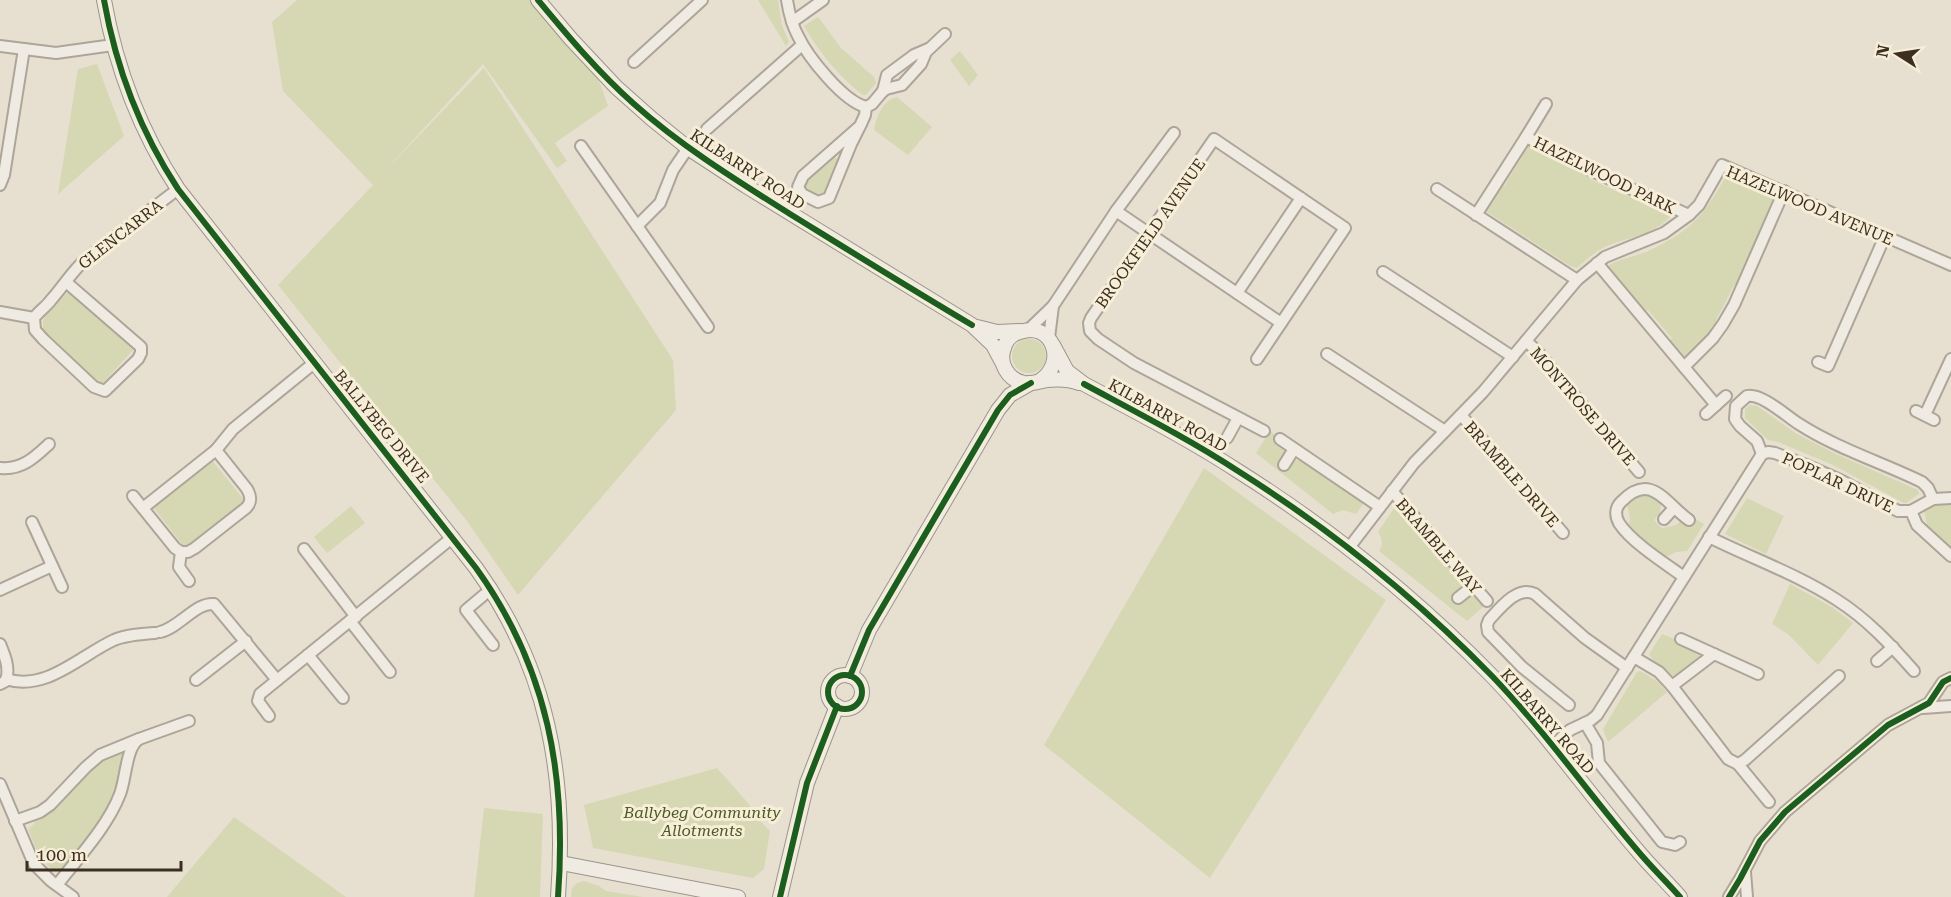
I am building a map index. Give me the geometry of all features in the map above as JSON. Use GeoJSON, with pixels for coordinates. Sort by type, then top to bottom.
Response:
{"type":"FeatureCollection","features":[{"type":"Feature","properties":{"kind":"street","name":"BALLYBEG DRIVE"},"geometry":{"type":"LineString","coordinates":[[104,0],[113,45],[133,106],[178,189],[453,537],[491,589],[519,641],[538,690],[548,725],[560,794],[561,863],[558,897]]}},
{"type":"Feature","properties":{"kind":"street","name":"KILBARRY ROAD"},"geometry":{"type":"LineString","coordinates":[[538,0],[616,87],[688,148],[972,325],[993,345],[1004,366]]}},
{"type":"Feature","properties":{"kind":"street"},"geometry":{"type":"LineString","coordinates":[[634,62],[702,0]]}},
{"type":"Feature","properties":{"kind":"street"},"geometry":{"type":"LineString","coordinates":[[788,0],[792,22],[802,45],[838,87],[853,101],[866,107]]}},
{"type":"Feature","properties":{"kind":"street"},"geometry":{"type":"LineString","coordinates":[[792,22],[823,0]]}},
{"type":"Feature","properties":{"kind":"street"},"geometry":{"type":"LineString","coordinates":[[882,92],[887,75],[914,55],[928,49],[945,34]]}},
{"type":"Feature","properties":{"kind":"street"},"geometry":{"type":"LineString","coordinates":[[0,46],[62,53],[113,45]]}},
{"type":"Feature","properties":{"kind":"street"},"geometry":{"type":"LineString","coordinates":[[707,129],[802,45]]}},
{"type":"Feature","properties":{"kind":"street"},"geometry":{"type":"LineString","coordinates":[[862,122],[803,176],[798,187],[802,194],[818,202],[829,198],[862,122],[866,107],[886,89],[902,85],[921,64],[928,49]]}},
{"type":"Feature","properties":{"kind":"street"},"geometry":{"type":"LineString","coordinates":[[0,184],[4,146],[24,50]]}},
{"type":"Feature","properties":{"kind":"street","name":"HAZELWOOD PARK"},"geometry":{"type":"LineString","coordinates":[[1476,215],[1546,104]]}},
{"type":"Feature","properties":{"kind":"street"},"geometry":{"type":"LineString","coordinates":[[998,410],[1004,394],[1004,347],[1008,340],[1053,306],[1116,211],[1174,133]]}},
{"type":"Feature","properties":{"kind":"street","name":"HAZELWOOD PARK"},"geometry":{"type":"LineString","coordinates":[[1348,549],[1414,463],[1513,357],[1577,280],[1605,257],[1664,234],[1689,215],[1526,137]]}},
{"type":"Feature","properties":{"kind":"street","name":"BROOKFIELD AVENUE"},"geometry":{"type":"LineString","coordinates":[[1238,418],[1134,363],[1092,336],[1089,328],[1091,318],[1214,139],[1301,198]]}},
{"type":"Feature","properties":{"kind":"street"},"geometry":{"type":"LineString","coordinates":[[581,146],[708,327]]}},
{"type":"Feature","properties":{"kind":"street"},"geometry":{"type":"LineString","coordinates":[[637,226],[660,203],[673,170],[688,148]]}},
{"type":"Feature","properties":{"kind":"street","name":"HAZELWOOD AVENUE"},"geometry":{"type":"LineString","coordinates":[[1689,215],[1699,206],[1722,165],[1951,265]]}},
{"type":"Feature","properties":{"kind":"street","name":"GLENCARRA"},"geometry":{"type":"LineString","coordinates":[[66,282],[139,343],[142,350],[138,359],[107,390],[98,390],[42,339],[35,330],[34,318],[86,258],[178,189]]}},
{"type":"Feature","properties":{"kind":"street"},"geometry":{"type":"LineString","coordinates":[[1437,189],[1577,280]]}},
{"type":"Feature","properties":{"kind":"street"},"geometry":{"type":"LineString","coordinates":[[1684,366],[1713,338],[1723,324],[1785,191]]}},
{"type":"Feature","properties":{"kind":"street"},"geometry":{"type":"LineString","coordinates":[[1237,293],[1301,198],[1346,228],[1257,359]]}},
{"type":"Feature","properties":{"kind":"street"},"geometry":{"type":"LineString","coordinates":[[1116,211],[1281,323]]}},
{"type":"Feature","properties":{"kind":"street"},"geometry":{"type":"LineString","coordinates":[[1828,366],[1885,236]]}},
{"type":"Feature","properties":{"kind":"street"},"geometry":{"type":"LineString","coordinates":[[1597,263],[1716,405]]}},
{"type":"Feature","properties":{"kind":"street"},"geometry":{"type":"LineString","coordinates":[[1383,272],[1513,357]]}},
{"type":"Feature","properties":{"kind":"street"},"geometry":{"type":"LineString","coordinates":[[850,676],[869,630],[998,410],[1010,395],[1052,370],[1055,362],[1051,342],[1053,306]]}},
{"type":"Feature","properties":{"kind":"street"},"geometry":{"type":"LineString","coordinates":[[0,312],[34,318]]}},
{"type":"Feature","properties":{"kind":"street","name":"KILBARRY ROAD"},"geometry":{"type":"LineString","coordinates":[[972,325],[997,332],[1024,330]]}},
{"type":"Feature","properties":{"kind":"street"},"geometry":{"type":"LineString","coordinates":[[1024,330],[1043,334],[1051,342]]}},
{"type":"Feature","properties":{"kind":"street","name":"MONTROSE DRIVE"},"geometry":{"type":"LineString","coordinates":[[1526,341],[1639,472]]}},
{"type":"Feature","properties":{"kind":"street","name":"KILBARRY ROAD"},"geometry":{"type":"LineString","coordinates":[[1051,342],[1067,371],[1084,384],[1232,467],[1279,498],[1348,549],[1410,599],[1501,686],[1554,745],[1636,849],[1680,896]]}},
{"type":"Feature","properties":{"kind":"street"},"geometry":{"type":"LineString","coordinates":[[1327,354],[1445,431]]}},
{"type":"Feature","properties":{"kind":"street"},"geometry":{"type":"LineString","coordinates":[[1925,415],[1951,358]]}},
{"type":"Feature","properties":{"kind":"street"},"geometry":{"type":"LineString","coordinates":[[143,508],[216,450],[233,429],[314,363]]}},
{"type":"Feature","properties":{"kind":"street"},"geometry":{"type":"LineString","coordinates":[[1004,366],[1016,380],[1034,382]]}},
{"type":"Feature","properties":{"kind":"street","name":"KILBARRY ROAD"},"geometry":{"type":"LineString","coordinates":[[1034,382],[1064,379],[1084,384]]}},
{"type":"Feature","properties":{"kind":"street"},"geometry":{"type":"LineString","coordinates":[[1706,414],[1726,396]]}},
{"type":"Feature","properties":{"kind":"street","name":"POPLAR DRIVE"},"geometry":{"type":"LineString","coordinates":[[1932,499],[1926,486],[1919,481],[1804,428],[1760,398],[1749,396],[1737,403],[1734,411],[1735,419],[1759,443],[1762,454],[1770,452],[1779,454],[1829,475],[1898,511],[1911,511],[1917,525],[1951,556]]}},
{"type":"Feature","properties":{"kind":"street","name":"BRAMBLE DRIVE"},"geometry":{"type":"LineString","coordinates":[[1461,415],[1563,533]]}},
{"type":"Feature","properties":{"kind":"street"},"geometry":{"type":"LineString","coordinates":[[1227,438],[1238,418],[1264,431]]}},
{"type":"Feature","properties":{"kind":"street"},"geometry":{"type":"LineString","coordinates":[[1280,439],[1380,507]]}},
{"type":"Feature","properties":{"kind":"street"},"geometry":{"type":"LineString","coordinates":[[0,467],[15,468],[24,464],[35,458],[49,444]]}},
{"type":"Feature","properties":{"kind":"street"},"geometry":{"type":"LineString","coordinates":[[1284,465],[1294,449]]}},
{"type":"Feature","properties":{"kind":"street"},"geometry":{"type":"LineString","coordinates":[[134,496],[175,548],[181,552],[188,552],[246,508],[250,502],[249,492],[216,450]]}},
{"type":"Feature","properties":{"kind":"street"},"geometry":{"type":"LineString","coordinates":[[1554,745],[1570,730],[1597,715],[1762,454]]}},
{"type":"Feature","properties":{"kind":"street"},"geometry":{"type":"LineString","coordinates":[[1684,577],[1619,524],[1616,513],[1621,502],[1642,488],[1656,491],[1689,520]]}},
{"type":"Feature","properties":{"kind":"street","name":"BRAMBLE WAY"},"geometry":{"type":"LineString","coordinates":[[1392,491],[1487,601]]}},
{"type":"Feature","properties":{"kind":"street"},"geometry":{"type":"LineString","coordinates":[[1911,511],[1932,499],[1951,498]]}},
{"type":"Feature","properties":{"kind":"street"},"geometry":{"type":"LineString","coordinates":[[1664,519],[1674,508]]}},
{"type":"Feature","properties":{"kind":"street"},"geometry":{"type":"LineString","coordinates":[[32,522],[62,587]]}},
{"type":"Feature","properties":{"kind":"street"},"geometry":{"type":"LineString","coordinates":[[269,716],[257,698],[261,693],[453,537]]}},
{"type":"Feature","properties":{"kind":"street"},"geometry":{"type":"LineString","coordinates":[[1709,537],[1809,583],[1837,600],[1870,625],[1914,671]]}},
{"type":"Feature","properties":{"kind":"street"},"geometry":{"type":"LineString","coordinates":[[304,549],[390,672]]}},
{"type":"Feature","properties":{"kind":"street"},"geometry":{"type":"LineString","coordinates":[[181,552],[179,567],[189,581]]}},
{"type":"Feature","properties":{"kind":"street"},"geometry":{"type":"LineString","coordinates":[[0,590],[52,566]]}},
{"type":"Feature","properties":{"kind":"street"},"geometry":{"type":"LineString","coordinates":[[1458,598],[1473,586]]}},
{"type":"Feature","properties":{"kind":"street"},"geometry":{"type":"LineString","coordinates":[[491,589],[466,610],[493,645]]}},
{"type":"Feature","properties":{"kind":"street"},"geometry":{"type":"LineString","coordinates":[[1569,705],[1513,659],[1488,632],[1489,620],[1518,593],[1527,591],[1535,594],[1577,631],[1627,668]]}},
{"type":"Feature","properties":{"kind":"street"},"geometry":{"type":"LineString","coordinates":[[0,644],[7,664],[3,682],[41,678],[68,668],[117,639],[157,633],[172,628],[201,607],[211,603],[221,610],[278,680]]}},
{"type":"Feature","properties":{"kind":"street"},"geometry":{"type":"LineString","coordinates":[[1681,639],[1758,674]]}},
{"type":"Feature","properties":{"kind":"street"},"geometry":{"type":"LineString","coordinates":[[196,680],[246,641]]}},
{"type":"Feature","properties":{"kind":"street"},"geometry":{"type":"LineString","coordinates":[[1877,662],[1893,647]]}},
{"type":"Feature","properties":{"kind":"street"},"geometry":{"type":"LineString","coordinates":[[1672,686],[1714,654]]}},
{"type":"Feature","properties":{"kind":"street"},"geometry":{"type":"LineString","coordinates":[[308,655],[343,698]]}},
{"type":"Feature","properties":{"kind":"street"},"geometry":{"type":"LineString","coordinates":[[1634,657],[1659,672],[1728,759],[1738,764],[1769,802]]}},
{"type":"Feature","properties":{"kind":"street"},"geometry":{"type":"LineString","coordinates":[[839,676],[850,676],[855,678],[861,686],[861,697],[851,707],[837,706],[828,693],[831,683],[839,676]]}},
{"type":"Feature","properties":{"kind":"street"},"geometry":{"type":"LineString","coordinates":[[1738,764],[1839,676]]}},
{"type":"Feature","properties":{"kind":"street"},"geometry":{"type":"LineString","coordinates":[[1729,897],[1760,841],[1785,812],[1888,725],[1929,703],[1943,682],[1951,678]]}},
{"type":"Feature","properties":{"kind":"street"},"geometry":{"type":"LineString","coordinates":[[1940,687],[1940,699],[1950,706]]}},
{"type":"Feature","properties":{"kind":"street"},"geometry":{"type":"LineString","coordinates":[[780,897],[803,798],[837,706]]}},
{"type":"Feature","properties":{"kind":"street"},"geometry":{"type":"LineString","coordinates":[[1917,710],[1935,706],[1950,706]]}},
{"type":"Feature","properties":{"kind":"street"},"geometry":{"type":"LineString","coordinates":[[15,821],[40,812],[51,805],[100,755],[189,721]]}},
{"type":"Feature","properties":{"kind":"street"},"geometry":{"type":"LineString","coordinates":[[1586,723],[1597,742],[1599,763],[1662,842],[1675,846],[1680,842]]}},
{"type":"Feature","properties":{"kind":"street"},"geometry":{"type":"LineString","coordinates":[[57,885],[112,810],[124,782],[131,748],[140,739]]}},
{"type":"Feature","properties":{"kind":"street"},"geometry":{"type":"LineString","coordinates":[[0,784],[34,864],[73,897]]}},
{"type":"Feature","properties":{"kind":"street"},"geometry":{"type":"LineString","coordinates":[[561,863],[738,897]]}},
{"type":"Feature","properties":{"kind":"street"},"geometry":{"type":"LineString","coordinates":[[1746,866],[1744,880],[1747,897]]}},
{"type":"Feature","properties":{"kind":"green space"},"geometry":{"type":"Polygon","coordinates":[[[297,0],[532,0],[598,78],[608,106],[555,143],[567,161],[557,168],[483,64],[382,174],[484,68],[673,360],[676,410],[518,595],[467,521],[278,285],[373,185],[283,91],[272,22],[297,0]]]}},
{"type":"Feature","properties":{"kind":"green space"},"geometry":{"type":"Polygon","coordinates":[[[758,0],[778,0],[782,25],[789,42],[786,46],[758,0]]]}},
{"type":"Feature","properties":{"kind":"green space"},"geometry":{"type":"Polygon","coordinates":[[[818,17],[841,48],[874,77],[876,83],[866,95],[854,88],[838,72],[810,36],[804,26],[818,17]]]}},
{"type":"Feature","properties":{"kind":"green space"},"geometry":{"type":"Polygon","coordinates":[[[960,51],[978,75],[969,86],[950,60],[960,51]]]}},
{"type":"Feature","properties":{"kind":"green space"},"geometry":{"type":"Polygon","coordinates":[[[97,64],[124,136],[58,194],[78,69],[97,64]]]}},
{"type":"Feature","properties":{"kind":"green space"},"geometry":{"type":"Polygon","coordinates":[[[897,97],[932,127],[908,155],[874,130],[881,110],[897,97]]]}},
{"type":"Feature","properties":{"kind":"green space"},"geometry":{"type":"Polygon","coordinates":[[[1529,145],[1591,175],[1590,179],[1622,194],[1624,190],[1673,213],[1660,226],[1603,248],[1577,268],[1570,266],[1484,210],[1500,185],[1504,186],[1523,155],[1521,153],[1529,145]]]}},
{"type":"Feature","properties":{"kind":"green space"},"geometry":{"type":"Polygon","coordinates":[[[834,157],[839,163],[826,193],[819,198],[805,191],[805,182],[808,178],[834,157]]]}},
{"type":"Feature","properties":{"kind":"green space"},"geometry":{"type":"Polygon","coordinates":[[[1726,176],[1776,197],[1737,286],[1734,285],[1716,320],[1718,322],[1688,356],[1683,357],[1669,341],[1672,338],[1648,310],[1645,312],[1606,267],[1661,245],[1685,230],[1702,213],[1726,176]]]}},
{"type":"Feature","properties":{"kind":"green space"},"geometry":{"type":"Polygon","coordinates":[[[68,292],[135,348],[100,386],[43,333],[43,319],[68,292]]]}},
{"type":"Feature","properties":{"kind":"green space"},"geometry":{"type":"Polygon","coordinates":[[[1029,339],[1041,344],[1046,356],[1041,368],[1029,373],[1017,368],[1012,356],[1017,344],[1029,339]]]}},
{"type":"Feature","properties":{"kind":"green space"},"geometry":{"type":"Polygon","coordinates":[[[1750,405],[1757,406],[1797,434],[1918,490],[1919,494],[1906,503],[1902,502],[1833,465],[1768,440],[1745,418],[1745,409],[1750,405]]]}},
{"type":"Feature","properties":{"kind":"green space"},"geometry":{"type":"Polygon","coordinates":[[[1270,431],[1285,450],[1279,466],[1286,471],[1295,460],[1303,461],[1365,502],[1356,514],[1343,510],[1333,514],[1256,453],[1270,431]]]}},
{"type":"Feature","properties":{"kind":"green space"},"geometry":{"type":"Polygon","coordinates":[[[211,459],[245,501],[185,548],[153,507],[211,459]]]}},
{"type":"Feature","properties":{"kind":"green space"},"geometry":{"type":"Polygon","coordinates":[[[1204,468],[1386,600],[1210,878],[1044,745],[1204,468]]]}},
{"type":"Feature","properties":{"kind":"green space"},"geometry":{"type":"Polygon","coordinates":[[[1641,493],[1649,493],[1661,504],[1660,513],[1654,520],[1662,528],[1676,525],[1681,521],[1689,527],[1696,519],[1704,524],[1687,551],[1676,552],[1664,558],[1628,526],[1630,519],[1627,503],[1641,493]]]}},
{"type":"Feature","properties":{"kind":"green space"},"geometry":{"type":"Polygon","coordinates":[[[1747,498],[1784,516],[1766,554],[1725,534],[1747,498]]]}},
{"type":"Feature","properties":{"kind":"green space"},"geometry":{"type":"Polygon","coordinates":[[[1951,502],[1951,549],[1927,526],[1924,509],[1930,505],[1951,502]]]}},
{"type":"Feature","properties":{"kind":"green space"},"geometry":{"type":"Polygon","coordinates":[[[1397,504],[1460,577],[1461,587],[1453,596],[1459,603],[1470,596],[1476,597],[1484,606],[1467,621],[1379,551],[1382,541],[1378,532],[1397,504]]]}},
{"type":"Feature","properties":{"kind":"green space"},"geometry":{"type":"Polygon","coordinates":[[[351,506],[365,523],[327,553],[314,537],[351,506]]]}},
{"type":"Feature","properties":{"kind":"green space"},"geometry":{"type":"Polygon","coordinates":[[[1790,584],[1832,607],[1853,623],[1818,665],[1788,634],[1772,624],[1790,584]]]}},
{"type":"Feature","properties":{"kind":"green space"},"geometry":{"type":"Polygon","coordinates":[[[1662,634],[1677,640],[1677,644],[1698,652],[1701,658],[1680,676],[1678,673],[1674,677],[1649,654],[1662,634]]]}},
{"type":"Feature","properties":{"kind":"green space"},"geometry":{"type":"Polygon","coordinates":[[[1640,671],[1657,681],[1667,692],[1608,742],[1603,729],[1637,672],[1640,671]]]}},
{"type":"Feature","properties":{"kind":"green space"},"geometry":{"type":"Polygon","coordinates":[[[117,751],[123,755],[121,772],[102,817],[62,871],[57,868],[53,871],[39,857],[28,829],[34,824],[35,819],[56,805],[95,767],[117,751]]]}},
{"type":"Feature","properties":{"kind":"green space","name":"Ballybeg Community Allotments"},"geometry":{"type":"Polygon","coordinates":[[[717,768],[770,831],[764,869],[753,878],[593,848],[584,805],[717,768]]]}},
{"type":"Feature","properties":{"kind":"green space"},"geometry":{"type":"Polygon","coordinates":[[[484,808],[543,814],[540,897],[474,897],[484,808]]]}},
{"type":"Feature","properties":{"kind":"green space"},"geometry":{"type":"Polygon","coordinates":[[[234,817],[346,897],[167,897],[234,817]]]}},
{"type":"Feature","properties":{"kind":"green space"},"geometry":{"type":"Polygon","coordinates":[[[584,881],[606,891],[643,897],[571,897],[572,888],[584,881]]]}},
{"type":"Feature","properties":{"kind":"cycle path"},"geometry":{"type":"LineString","coordinates":[[104,0],[115,50],[131,98],[152,145],[178,189],[476,568],[501,606],[536,684],[547,725],[555,766],[559,809],[558,897]]}},
{"type":"Feature","properties":{"kind":"cycle path"},"geometry":{"type":"LineString","coordinates":[[538,0],[608,79],[671,134],[709,162],[770,201],[972,325]]}},
{"type":"Feature","properties":{"kind":"cycle path"},"geometry":{"type":"LineString","coordinates":[[850,676],[869,630],[998,410],[1010,395],[1031,383]]}},
{"type":"Feature","properties":{"kind":"cycle path"},"geometry":{"type":"LineString","coordinates":[[1084,384],[1201,448],[1272,493],[1339,541],[1402,592],[1492,676],[1548,740],[1637,850],[1680,897]]}},
{"type":"Feature","properties":{"kind":"cycle path"},"geometry":{"type":"LineString","coordinates":[[845,675],[857,680],[862,692],[857,704],[845,709],[833,704],[828,692],[833,680],[845,675]]}},
{"type":"Feature","properties":{"kind":"cycle path"},"geometry":{"type":"LineString","coordinates":[[1729,897],[1760,841],[1785,812],[1888,725],[1929,703],[1943,682],[1951,678]]}},
{"type":"Feature","properties":{"kind":"cycle path"},"geometry":{"type":"LineString","coordinates":[[780,897],[807,783],[837,706]]}}]}
